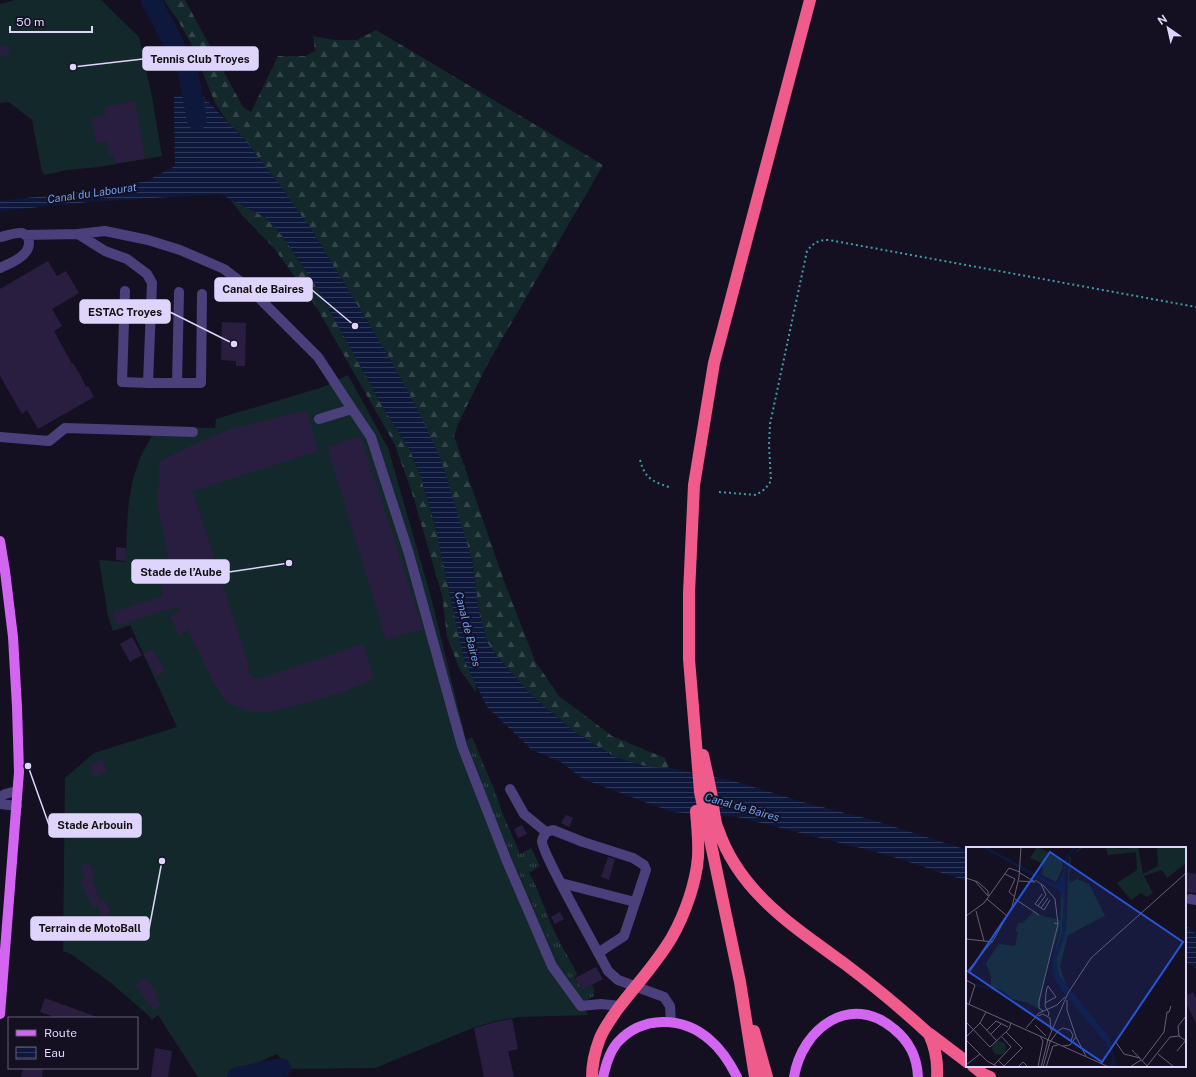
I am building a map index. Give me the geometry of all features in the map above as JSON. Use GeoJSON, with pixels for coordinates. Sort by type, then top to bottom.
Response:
{"type":"FeatureCollection","features":[{"type":"Feature","properties":{"kind":"highway"},"geometry":{"type":"LineString","coordinates":[[592,1077],[592,1064],[600,1038],[608,1023],[672,937],[682,916],[691,893],[698,857],[707,826],[701,761],[692,703],[689,658],[688,593],[694,485],[714,363],[810,0]]}},
{"type":"Feature","properties":{"kind":"highway"},"geometry":{"type":"LineString","coordinates":[[701,761],[700,792],[740,982],[754,1077]]}},
{"type":"Feature","properties":{"kind":"highway"},"geometry":{"type":"LineString","coordinates":[[707,826],[749,885],[766,903],[792,926],[884,994],[929,1034],[966,1061]]}},
{"type":"Feature","properties":{"kind":"highway"},"geometry":{"type":"LineString","coordinates":[[740,982],[767,1077]]}},
{"type":"Feature","properties":{"kind":"highway"},"geometry":{"type":"LineString","coordinates":[[929,1034],[933,1042],[938,1066],[937,1077]]}},
{"type":"Feature","properties":{"kind":"highway"},"geometry":{"type":"LineString","coordinates":[[973,1067],[990,1077]]}},
{"type":"Feature","properties":{"kind":"main road"},"geometry":{"type":"LineString","coordinates":[[0,541],[13,637],[18,707],[17,806],[0,1014]]}},
{"type":"Feature","properties":{"kind":"main road"},"geometry":{"type":"LineString","coordinates":[[794,1077],[800,1055],[815,1031],[839,1017],[863,1013],[888,1023],[903,1036],[916,1061],[918,1077]]}},
{"type":"Feature","properties":{"kind":"main road"},"geometry":{"type":"LineString","coordinates":[[603,1077],[610,1054],[616,1044],[635,1028],[652,1022],[672,1022],[689,1026],[711,1040],[723,1053],[737,1077]]}},
{"type":"Feature","properties":{"kind":"street"},"geometry":{"type":"LineString","coordinates":[[0,237],[21,233],[25,235],[78,234],[105,231],[148,240],[180,250],[224,269],[250,289],[318,358],[371,437],[404,539],[462,746],[506,859],[552,966],[581,1006],[601,1004],[620,1006]]}},
{"type":"Feature","properties":{"kind":"street"},"geometry":{"type":"LineString","coordinates":[[78,234],[105,251],[127,259],[147,274],[152,282],[148,383]]}},
{"type":"Feature","properties":{"kind":"street"},"geometry":{"type":"LineString","coordinates":[[0,268],[18,260],[25,253],[30,246],[30,242],[25,235]]}},
{"type":"Feature","properties":{"kind":"street"},"geometry":{"type":"LineString","coordinates":[[125,291],[122,382],[201,383],[202,294]]}},
{"type":"Feature","properties":{"kind":"street"},"geometry":{"type":"LineString","coordinates":[[177,383],[179,292]]}},
{"type":"Feature","properties":{"kind":"street"},"geometry":{"type":"LineString","coordinates":[[319,419],[352,409]]}},
{"type":"Feature","properties":{"kind":"street"},"geometry":{"type":"LineString","coordinates":[[0,437],[49,441],[65,428],[193,432]]}},
{"type":"Feature","properties":{"kind":"street"},"geometry":{"type":"LineString","coordinates":[[510,789],[524,814],[546,832]]}},
{"type":"Feature","properties":{"kind":"street"},"geometry":{"type":"LineString","coordinates":[[0,797],[17,791]]}},
{"type":"Feature","properties":{"kind":"street"},"geometry":{"type":"LineString","coordinates":[[0,804],[17,806]]}},
{"type":"Feature","properties":{"kind":"street"},"geometry":{"type":"LineString","coordinates":[[546,832],[553,830],[583,842],[633,858],[644,865],[646,870],[624,936],[598,953]]}},
{"type":"Feature","properties":{"kind":"street"},"geometry":{"type":"LineString","coordinates":[[546,832],[542,841],[544,850],[608,971],[618,980],[664,997],[670,1006],[672,1022]]}},
{"type":"Feature","properties":{"kind":"street"},"geometry":{"type":"LineString","coordinates":[[561,884],[636,902]]}},
{"type":"Feature","properties":{"kind":"path"},"geometry":{"type":"LineString","coordinates":[[719,492],[756,495],[765,489],[771,481],[769,445],[770,424],[807,250],[820,240],[860,245],[1196,308]]}},
{"type":"Feature","properties":{"kind":"path"},"geometry":{"type":"LineString","coordinates":[[640,460],[647,476],[655,483],[669,487]]}},
{"type":"Feature","properties":{"kind":"green space"},"geometry":{"type":"Polygon","coordinates":[[[15,0],[101,0],[139,37],[152,97],[162,156],[99,167],[67,170],[44,175],[42,172],[32,120],[9,102],[0,103],[0,4],[15,0]]]}},
{"type":"Feature","properties":{"kind":"green space"},"geometry":{"type":"Polygon","coordinates":[[[164,0],[185,0],[243,107],[251,112],[278,56],[306,56],[315,51],[313,36],[334,40],[357,40],[376,30],[603,165],[487,365],[458,424],[454,436],[504,581],[535,661],[559,696],[612,736],[665,758],[669,768],[648,767],[615,757],[573,731],[532,696],[488,644],[479,613],[472,559],[416,407],[387,354],[311,229],[245,140],[227,121],[215,103],[191,43],[164,0]]]}},
{"type":"Feature","properties":{"kind":"green space"},"geometry":{"type":"Polygon","coordinates":[[[230,199],[265,217],[284,238],[319,291],[384,409],[410,450],[420,475],[434,521],[464,659],[476,682],[476,692],[460,670],[447,637],[442,595],[413,496],[395,445],[317,308],[274,248],[242,215],[230,199]]]}},
{"type":"Feature","properties":{"kind":"green space"},"geometry":{"type":"Polygon","coordinates":[[[348,375],[388,448],[431,597],[466,740],[489,806],[554,953],[588,1015],[519,1017],[496,1021],[475,1027],[375,1068],[288,1069],[277,1054],[227,1077],[198,1077],[158,1015],[152,1020],[111,983],[71,954],[63,951],[65,778],[94,753],[177,727],[130,625],[113,631],[108,616],[99,560],[126,562],[129,500],[139,460],[152,436],[148,435],[148,426],[215,428],[216,419],[323,387],[348,375]]]}},
{"type":"Feature","properties":{"kind":"green space"},"geometry":{"type":"Polygon","coordinates":[[[472,737],[520,854],[531,848],[540,866],[529,873],[551,924],[574,968],[577,975],[574,977],[582,990],[592,985],[595,991],[593,992],[594,996],[582,1003],[554,953],[489,806],[466,740],[472,737]]]}},
{"type":"Feature","properties":{"kind":"water","name":"Canal du Labourat"},"geometry":{"type":"Polygon","coordinates":[[[199,92],[245,140],[311,229],[387,354],[416,406],[440,457],[472,559],[479,613],[488,644],[532,696],[573,731],[615,757],[648,767],[669,768],[734,781],[799,801],[876,821],[966,850],[966,881],[884,854],[737,817],[672,812],[583,779],[561,762],[532,750],[487,707],[464,660],[434,521],[420,475],[410,450],[384,409],[319,291],[284,238],[265,217],[220,194],[88,202],[0,211],[0,201],[96,190],[147,181],[175,166],[174,97],[199,92]]]}},
{"type":"Feature","properties":{"kind":"water"},"geometry":{"type":"Polygon","coordinates":[[[1186,926],[1196,934],[1196,968],[1186,963],[1186,926]]]}},
{"type":"Feature","properties":{"kind":"building"},"geometry":{"type":"Polygon","coordinates":[[[8,45],[10,55],[0,57],[0,46],[8,45]]]}},
{"type":"Feature","properties":{"kind":"building"},"geometry":{"type":"Polygon","coordinates":[[[135,101],[145,159],[115,163],[113,154],[109,155],[107,141],[97,144],[91,119],[106,115],[104,107],[135,101]]]}},
{"type":"Feature","properties":{"kind":"building"},"geometry":{"type":"Polygon","coordinates":[[[48,261],[57,276],[66,271],[79,293],[52,309],[62,326],[54,331],[72,364],[73,363],[86,387],[88,386],[94,397],[38,429],[27,410],[22,414],[0,376],[0,289],[48,261]]]}},
{"type":"Feature","properties":{"kind":"building"},"geometry":{"type":"Polygon","coordinates":[[[222,322],[246,323],[245,366],[236,366],[236,361],[221,360],[222,322]]]}},
{"type":"Feature","properties":{"kind":"building"},"geometry":{"type":"Polygon","coordinates":[[[307,411],[318,451],[203,488],[192,490],[249,666],[247,672],[255,679],[258,679],[363,644],[374,679],[339,693],[316,700],[273,711],[259,713],[259,711],[250,712],[228,703],[222,696],[211,678],[188,629],[179,636],[170,616],[181,611],[178,606],[117,626],[113,612],[163,596],[157,567],[170,568],[159,516],[157,497],[159,462],[190,446],[231,429],[284,415],[307,411]]]}},
{"type":"Feature","properties":{"kind":"building"},"geometry":{"type":"Polygon","coordinates":[[[361,436],[423,629],[386,640],[327,447],[361,436]]]}},
{"type":"Feature","properties":{"kind":"building"},"geometry":{"type":"Polygon","coordinates":[[[116,547],[126,548],[126,561],[116,560],[116,547]]]}},
{"type":"Feature","properties":{"kind":"building"},"geometry":{"type":"Polygon","coordinates":[[[132,637],[142,655],[130,662],[120,644],[132,637]]]}},
{"type":"Feature","properties":{"kind":"building"},"geometry":{"type":"Polygon","coordinates":[[[152,649],[165,671],[157,676],[143,654],[152,649]]]}},
{"type":"Feature","properties":{"kind":"building"},"geometry":{"type":"Polygon","coordinates":[[[102,759],[107,772],[94,778],[89,765],[102,759]]]}},
{"type":"Feature","properties":{"kind":"building"},"geometry":{"type":"Polygon","coordinates":[[[566,815],[573,818],[569,827],[561,823],[566,815]]]}},
{"type":"Feature","properties":{"kind":"building"},"geometry":{"type":"Polygon","coordinates":[[[522,825],[527,834],[518,838],[514,829],[522,825]]]}},
{"type":"Feature","properties":{"kind":"building"},"geometry":{"type":"Polygon","coordinates":[[[608,857],[615,859],[609,880],[601,877],[608,857]]]}},
{"type":"Feature","properties":{"kind":"building"},"geometry":{"type":"Polygon","coordinates":[[[89,863],[95,877],[91,879],[100,900],[104,899],[111,913],[102,917],[97,905],[92,908],[80,881],[85,879],[80,866],[89,863]]]}},
{"type":"Feature","properties":{"kind":"building"},"geometry":{"type":"Polygon","coordinates":[[[1186,872],[1196,874],[1196,893],[1186,892],[1186,872]]]}},
{"type":"Feature","properties":{"kind":"building"},"geometry":{"type":"Polygon","coordinates":[[[560,912],[564,919],[555,924],[551,917],[560,912]]]}},
{"type":"Feature","properties":{"kind":"building"},"geometry":{"type":"Polygon","coordinates":[[[596,967],[603,979],[582,990],[575,978],[596,967]]]}},
{"type":"Feature","properties":{"kind":"building"},"geometry":{"type":"Polygon","coordinates":[[[145,978],[158,995],[155,996],[161,1005],[154,1010],[135,985],[145,978]]]}},
{"type":"Feature","properties":{"kind":"building"},"geometry":{"type":"Polygon","coordinates":[[[1193,992],[1196,998],[1196,1023],[1186,1003],[1186,996],[1193,992]]]}},
{"type":"Feature","properties":{"kind":"building"},"geometry":{"type":"Polygon","coordinates":[[[45,998],[97,1017],[55,1017],[40,1012],[45,998]]]}},
{"type":"Feature","properties":{"kind":"building"},"geometry":{"type":"Polygon","coordinates":[[[512,1019],[518,1049],[508,1051],[514,1077],[484,1077],[474,1028],[512,1019]]]}},
{"type":"Feature","properties":{"kind":"building"},"geometry":{"type":"Polygon","coordinates":[[[155,1048],[172,1051],[168,1077],[151,1077],[155,1048]]]}},
{"type":"Feature","properties":{"kind":"building"},"geometry":{"type":"Polygon","coordinates":[[[23,1069],[43,1069],[42,1077],[21,1077],[23,1069]]]}},
{"type":"Feature","properties":{"kind":"waterway","name":"Canal de Baires"},"geometry":{"type":"LineString","coordinates":[[151,0],[188,71],[197,120]]}},
{"type":"Feature","properties":{"kind":"waterway"},"geometry":{"type":"LineString","coordinates":[[237,1077],[281,1068]]}},
{"type":"Feature","properties":{"kind":"place","name":"Tennis Club Troyes"},"geometry":{"type":"Point","coordinates":[73,67]}},
{"type":"Feature","properties":{"kind":"place","name":"Canal de Baires"},"geometry":{"type":"Point","coordinates":[355,326]}},
{"type":"Feature","properties":{"kind":"place","name":"ESTAC Troyes"},"geometry":{"type":"Point","coordinates":[234,344]}},
{"type":"Feature","properties":{"kind":"place","name":"Stade de l’Aube"},"geometry":{"type":"Point","coordinates":[289,563]}},
{"type":"Feature","properties":{"kind":"place","name":"Stade Arbouin"},"geometry":{"type":"Point","coordinates":[28,766]}},
{"type":"Feature","properties":{"kind":"place","name":"Terrain de MotoBall"},"geometry":{"type":"Point","coordinates":[162,861]}}]}
